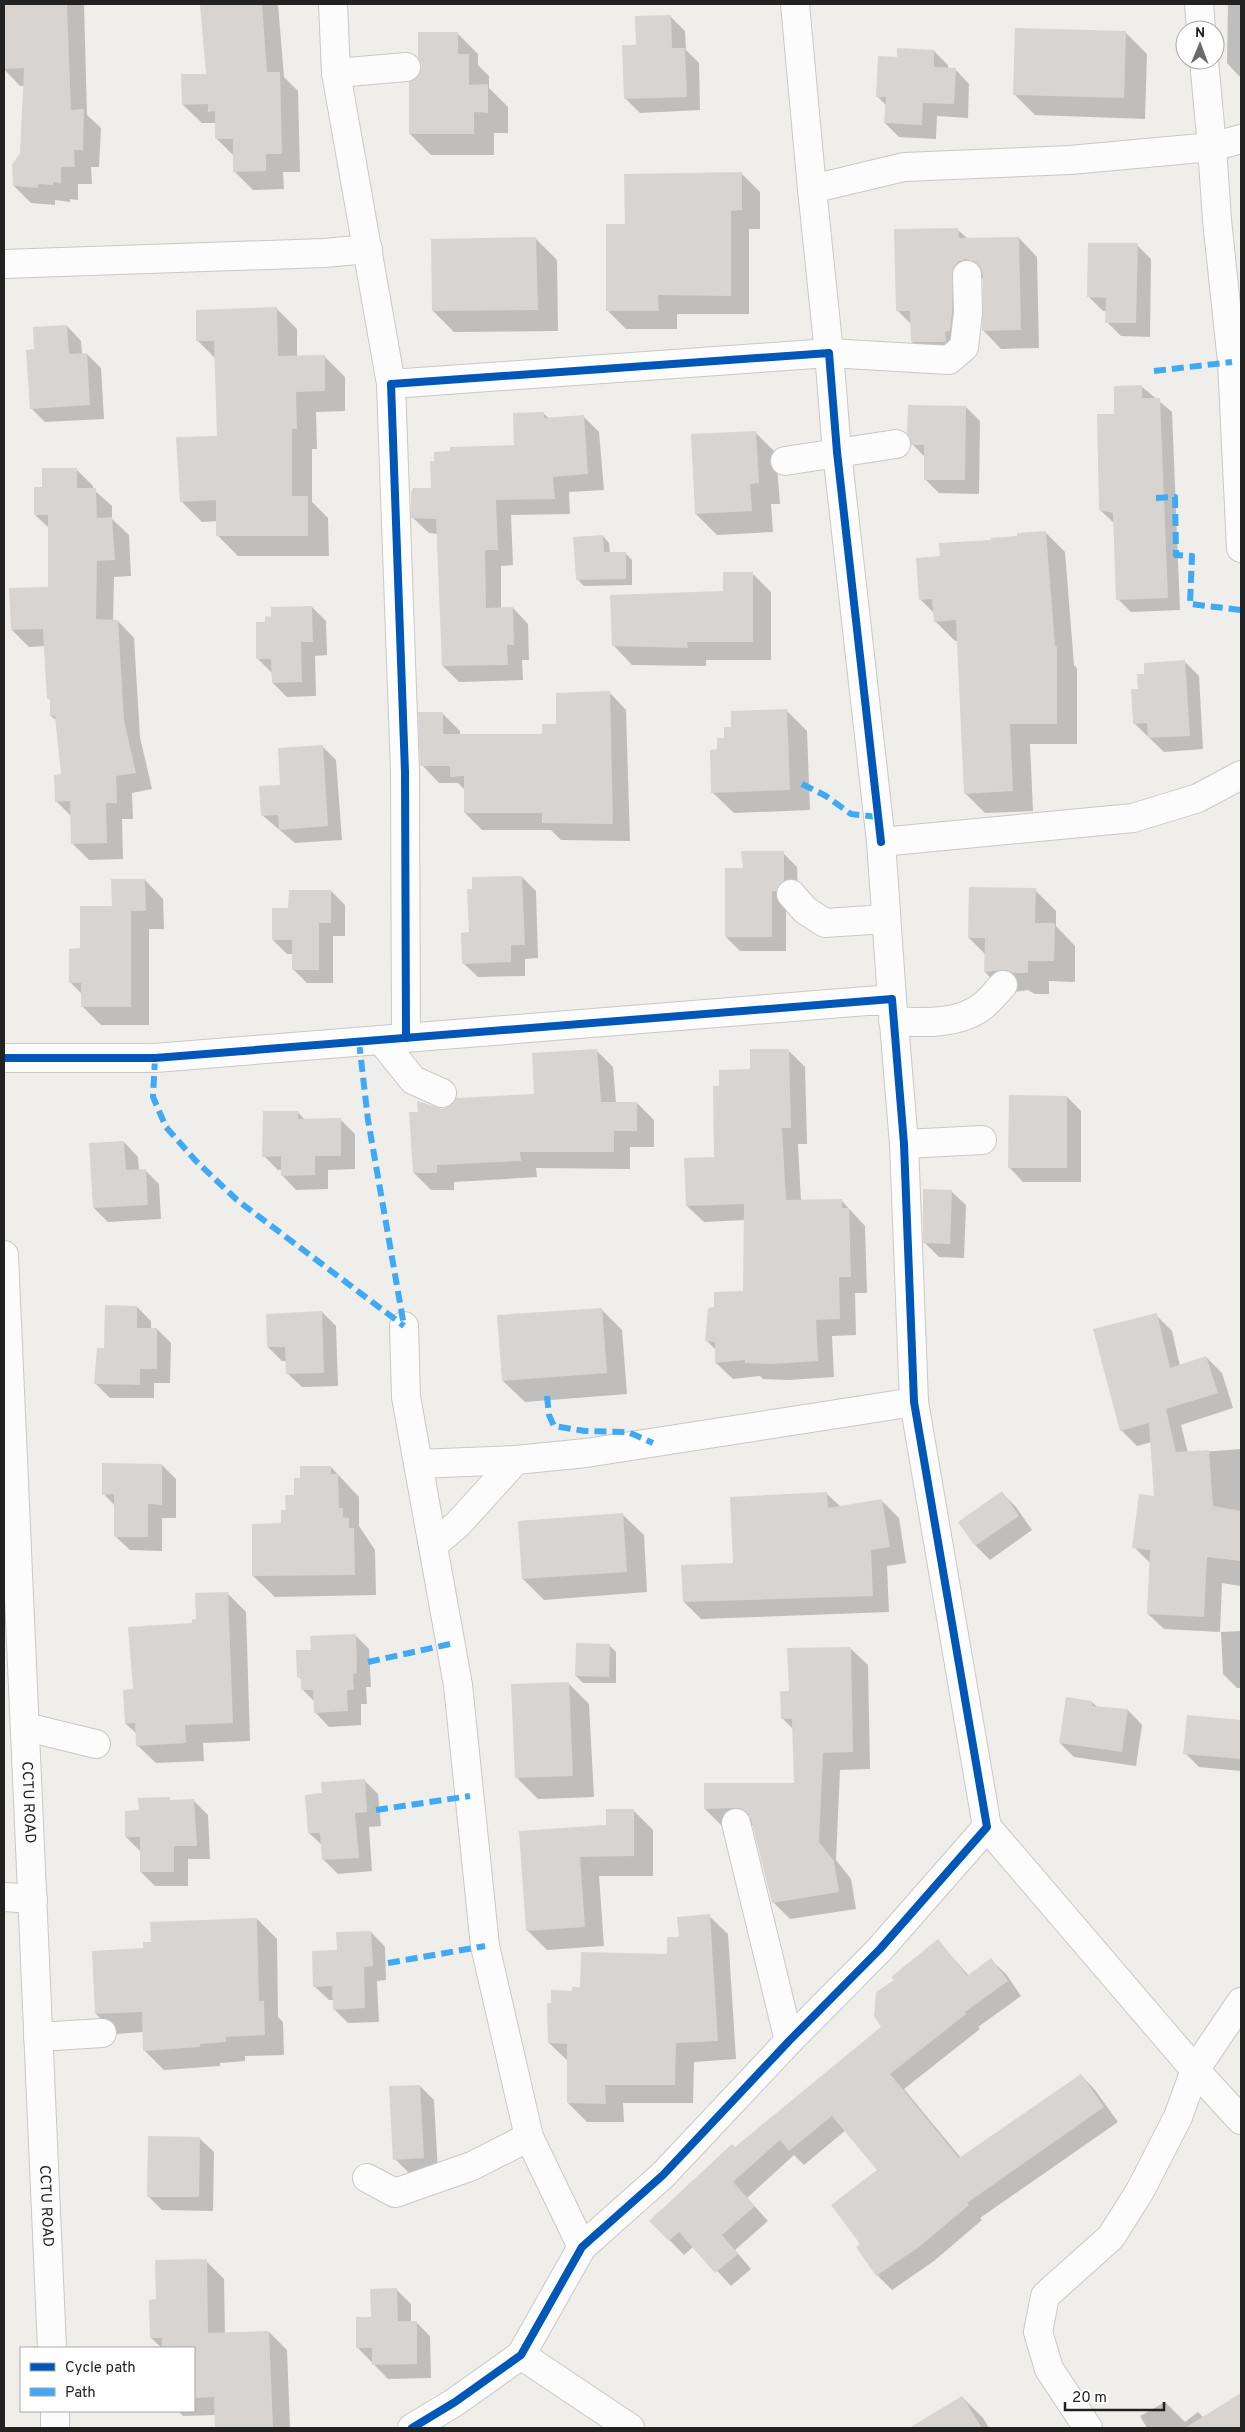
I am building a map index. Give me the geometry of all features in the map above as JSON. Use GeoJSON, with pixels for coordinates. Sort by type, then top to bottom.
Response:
{"type":"FeatureCollection","features":[{"type":"Feature","properties":{"kind":"street"},"geometry":{"type":"LineString","coordinates":[[333,4],[336,73],[391,384],[405,772],[394,1039],[413,1080],[442,1093]]}},
{"type":"Feature","properties":{"kind":"street"},"geometry":{"type":"LineString","coordinates":[[795,4],[837,452],[881,842],[892,1010],[904,1144],[914,1402],[987,1827],[1195,2070],[1241,2120]]}},
{"type":"Feature","properties":{"kind":"street"},"geometry":{"type":"LineString","coordinates":[[1198,4],[1200,20]]}},
{"type":"Feature","properties":{"kind":"street"},"geometry":{"type":"LineString","coordinates":[[336,73],[406,67]]}},
{"type":"Feature","properties":{"kind":"street"},"geometry":{"type":"LineString","coordinates":[[1205,70],[1217,220],[1232,362],[1237,387],[1240,534]]}},
{"type":"Feature","properties":{"kind":"street"},"geometry":{"type":"LineString","coordinates":[[812,189],[904,167],[1070,160],[1212,147],[1241,139]]}},
{"type":"Feature","properties":{"kind":"street"},"geometry":{"type":"LineString","coordinates":[[4,264],[324,253],[368,249]]}},
{"type":"Feature","properties":{"kind":"street"},"geometry":{"type":"LineString","coordinates":[[391,384],[829,353],[949,360],[964,347],[968,313],[967,275]]}},
{"type":"Feature","properties":{"kind":"street"},"geometry":{"type":"LineString","coordinates":[[784,461],[896,444]]}},
{"type":"Feature","properties":{"kind":"street"},"geometry":{"type":"LineString","coordinates":[[881,842],[1133,818],[1198,798],[1241,775]]}},
{"type":"Feature","properties":{"kind":"street"},"geometry":{"type":"LineString","coordinates":[[791,894],[805,910],[826,923],[886,919]]}},
{"type":"Feature","properties":{"kind":"street"},"geometry":{"type":"LineString","coordinates":[[4,1058],[155,1058],[394,1039],[892,1010],[924,1023],[958,1018],[982,1006],[1003,985]]}},
{"type":"Feature","properties":{"kind":"street"},"geometry":{"type":"LineString","coordinates":[[904,1144],[982,1140]]}},
{"type":"Feature","properties":{"kind":"street","name":"CCTU ROAD"},"geometry":{"type":"LineString","coordinates":[[4,1255],[38,2037],[41,2062],[52,2347]]}},
{"type":"Feature","properties":{"kind":"street"},"geometry":{"type":"LineString","coordinates":[[404,1326],[406,1398],[465,1735],[485,1946],[529,2137],[582,2247]]}},
{"type":"Feature","properties":{"kind":"street"},"geometry":{"type":"LineString","coordinates":[[418,1464],[516,1460],[633,1446],[914,1402]]}},
{"type":"Feature","properties":{"kind":"street"},"geometry":{"type":"LineString","coordinates":[[433,1545],[458,1524],[516,1460]]}},
{"type":"Feature","properties":{"kind":"street"},"geometry":{"type":"LineString","coordinates":[[26,1728],[96,1744]]}},
{"type":"Feature","properties":{"kind":"street"},"geometry":{"type":"LineString","coordinates":[[736,1824],[789,2040]]}},
{"type":"Feature","properties":{"kind":"street"},"geometry":{"type":"LineString","coordinates":[[412,2428],[455,2402],[521,2354],[582,2247],[663,2175],[789,2040],[880,1949],[987,1827]]}},
{"type":"Feature","properties":{"kind":"street"},"geometry":{"type":"LineString","coordinates":[[4,1897],[33,1899]]}},
{"type":"Feature","properties":{"kind":"street"},"geometry":{"type":"LineString","coordinates":[[1088,2428],[1049,2369],[1038,2332],[1045,2296],[1111,2237],[1140,2190],[1178,2117],[1195,2070],[1241,2002]]}},
{"type":"Feature","properties":{"kind":"street"},"geometry":{"type":"LineString","coordinates":[[38,2037],[102,2033]]}},
{"type":"Feature","properties":{"kind":"street"},"geometry":{"type":"LineString","coordinates":[[368,2178],[395,2193],[472,2166],[529,2137]]}},
{"type":"Feature","properties":{"kind":"street"},"geometry":{"type":"LineString","coordinates":[[521,2354],[630,2428]]}},
{"type":"Feature","properties":{"kind":"street"},"geometry":{"type":"LineString","coordinates":[[55,2412],[55,2428]]}},
{"type":"Feature","properties":{"kind":"building"},"geometry":{"type":"Polygon","coordinates":[[[4,4],[67,4],[71,110],[84,109],[83,150],[74,150],[75,167],[61,167],[61,183],[53,182],[53,185],[38,184],[38,188],[13,186],[12,165],[20,153],[24,68],[4,69],[4,4]]]}},
{"type":"Feature","properties":{"kind":"building"},"geometry":{"type":"Polygon","coordinates":[[[200,4],[262,4],[267,72],[280,72],[282,154],[266,154],[266,171],[233,172],[233,139],[215,139],[215,111],[208,112],[208,104],[182,105],[181,74],[206,74],[200,4]]]}},
{"type":"Feature","properties":{"kind":"building"},"geometry":{"type":"Polygon","coordinates":[[[671,15],[672,48],[685,48],[687,97],[624,99],[622,45],[636,45],[635,16],[671,15]]]}},
{"type":"Feature","properties":{"kind":"building"},"geometry":{"type":"Polygon","coordinates":[[[1015,28],[1126,31],[1124,98],[1013,95],[1015,28]]]}},
{"type":"Feature","properties":{"kind":"building"},"geometry":{"type":"Polygon","coordinates":[[[418,32],[458,32],[458,54],[469,54],[469,85],[488,84],[488,113],[474,112],[474,134],[409,134],[409,82],[418,76],[422,66],[418,57],[418,32]]]}},
{"type":"Feature","properties":{"kind":"building"},"geometry":{"type":"Polygon","coordinates":[[[897,48],[934,50],[934,67],[956,68],[954,104],[923,103],[922,125],[884,123],[886,97],[876,97],[878,56],[897,57],[897,48]]]}},
{"type":"Feature","properties":{"kind":"building"},"geometry":{"type":"Polygon","coordinates":[[[742,172],[742,210],[731,211],[731,296],[658,295],[659,311],[606,311],[606,224],[625,224],[624,174],[742,172]]]}},
{"type":"Feature","properties":{"kind":"building"},"geometry":{"type":"Polygon","coordinates":[[[958,228],[959,238],[1019,237],[1021,330],[982,331],[983,274],[980,266],[966,259],[958,262],[953,268],[952,312],[950,331],[945,332],[946,342],[911,342],[910,311],[896,311],[894,229],[958,228]]]}},
{"type":"Feature","properties":{"kind":"building"},"geometry":{"type":"Polygon","coordinates":[[[536,237],[538,310],[432,311],[431,239],[536,237]]]}},
{"type":"Feature","properties":{"kind":"building"},"geometry":{"type":"Polygon","coordinates":[[[1088,243],[1138,243],[1136,323],[1105,323],[1106,298],[1087,297],[1088,243]]]}},
{"type":"Feature","properties":{"kind":"building"},"geometry":{"type":"Polygon","coordinates":[[[277,307],[278,356],[325,355],[325,391],[296,392],[297,429],[292,429],[292,496],[308,496],[308,536],[216,536],[216,500],[180,502],[176,437],[217,436],[214,341],[196,341],[196,310],[277,307]]]}},
{"type":"Feature","properties":{"kind":"building"},"geometry":{"type":"Polygon","coordinates":[[[67,325],[69,354],[87,353],[90,405],[30,409],[26,350],[34,349],[33,327],[67,325]]]}},
{"type":"Feature","properties":{"kind":"building"},"geometry":{"type":"Polygon","coordinates":[[[1142,385],[1142,398],[1160,398],[1168,598],[1116,600],[1113,513],[1099,510],[1097,414],[1114,414],[1114,386],[1142,385]]]}},
{"type":"Feature","properties":{"kind":"building"},"geometry":{"type":"Polygon","coordinates":[[[908,405],[966,406],[965,480],[924,480],[924,445],[911,445],[907,434],[908,405]]]}},
{"type":"Feature","properties":{"kind":"building"},"geometry":{"type":"Polygon","coordinates":[[[544,412],[544,418],[584,415],[588,474],[553,477],[555,499],[496,500],[498,550],[485,550],[486,608],[513,607],[514,645],[507,645],[508,665],[442,666],[436,519],[411,518],[411,493],[413,488],[431,488],[430,461],[434,461],[434,452],[450,451],[450,447],[514,445],[513,413],[544,412]]]}},
{"type":"Feature","properties":{"kind":"building"},"geometry":{"type":"Polygon","coordinates":[[[756,431],[759,483],[750,484],[752,511],[695,514],[691,434],[756,431]]]}},
{"type":"Feature","properties":{"kind":"building"},"geometry":{"type":"Polygon","coordinates":[[[42,468],[77,468],[77,488],[96,488],[97,518],[112,517],[115,560],[97,561],[96,619],[118,620],[124,720],[136,773],[116,776],[117,803],[106,803],[107,843],[71,844],[70,801],[55,802],[54,775],[61,774],[55,716],[50,716],[50,699],[47,699],[43,629],[11,630],[9,588],[48,587],[48,515],[34,515],[34,487],[42,487],[42,468]]]}},
{"type":"Feature","properties":{"kind":"building"},"geometry":{"type":"Polygon","coordinates":[[[1046,531],[1055,646],[1057,647],[1057,724],[1010,724],[1013,791],[964,794],[956,620],[934,622],[932,599],[919,600],[916,558],[940,556],[939,543],[991,540],[991,538],[1017,536],[1017,533],[1046,531]]]}},
{"type":"Feature","properties":{"kind":"building"},"geometry":{"type":"Polygon","coordinates":[[[603,535],[604,552],[626,552],[626,579],[576,580],[573,537],[603,535]]]}},
{"type":"Feature","properties":{"kind":"building"},"geometry":{"type":"Polygon","coordinates":[[[723,572],[753,572],[753,642],[687,642],[688,648],[612,646],[610,595],[723,591],[723,572]]]}},
{"type":"Feature","properties":{"kind":"building"},"geometry":{"type":"Polygon","coordinates":[[[312,606],[313,642],[301,642],[302,682],[272,683],[271,659],[256,659],[256,622],[265,622],[265,616],[271,617],[271,607],[312,606]]]}},
{"type":"Feature","properties":{"kind":"building"},"geometry":{"type":"Polygon","coordinates":[[[1185,660],[1190,736],[1148,738],[1147,723],[1133,724],[1131,689],[1138,689],[1137,674],[1144,674],[1144,663],[1185,660]]]}},
{"type":"Feature","properties":{"kind":"building"},"geometry":{"type":"Polygon","coordinates":[[[610,691],[613,824],[542,823],[542,813],[464,813],[464,776],[450,777],[450,766],[420,766],[418,712],[443,712],[443,734],[542,734],[542,724],[556,724],[556,693],[610,691]]]}},
{"type":"Feature","properties":{"kind":"building"},"geometry":{"type":"Polygon","coordinates":[[[787,709],[790,790],[711,793],[710,750],[717,749],[717,738],[724,738],[724,727],[731,727],[731,711],[787,709]]]}},
{"type":"Feature","properties":{"kind":"building"},"geometry":{"type":"Polygon","coordinates":[[[323,745],[328,826],[279,830],[278,815],[261,816],[259,786],[280,785],[278,748],[323,745]]]}},
{"type":"Feature","properties":{"kind":"building"},"geometry":{"type":"Polygon","coordinates":[[[741,851],[784,851],[784,881],[776,891],[772,891],[772,937],[725,937],[725,868],[743,868],[741,851]]]}},
{"type":"Feature","properties":{"kind":"building"},"geometry":{"type":"Polygon","coordinates":[[[522,876],[525,945],[511,945],[511,962],[462,964],[461,933],[469,932],[467,889],[472,889],[472,877],[522,876]]]}},
{"type":"Feature","properties":{"kind":"building"},"geometry":{"type":"Polygon","coordinates":[[[111,879],[145,879],[146,911],[131,911],[131,1007],[81,1007],[81,983],[69,983],[69,949],[80,948],[80,906],[112,906],[111,879]]]}},
{"type":"Feature","properties":{"kind":"building"},"geometry":{"type":"Polygon","coordinates":[[[969,887],[1036,888],[1035,923],[1055,923],[1054,961],[1028,961],[1028,973],[1013,973],[1006,970],[984,972],[985,938],[968,938],[969,887]]]}},
{"type":"Feature","properties":{"kind":"building"},"geometry":{"type":"Polygon","coordinates":[[[289,890],[331,890],[331,923],[319,923],[319,970],[292,970],[292,940],[272,940],[272,908],[288,908],[289,890]]]}},
{"type":"Feature","properties":{"kind":"building"},"geometry":{"type":"Polygon","coordinates":[[[597,1049],[601,1102],[637,1102],[637,1131],[614,1131],[614,1152],[520,1152],[521,1161],[437,1165],[437,1173],[413,1173],[409,1112],[418,1112],[417,1101],[443,1109],[452,1105],[456,1098],[534,1094],[532,1053],[597,1049]]]}},
{"type":"Feature","properties":{"kind":"building"},"geometry":{"type":"Polygon","coordinates":[[[750,1049],[789,1049],[791,1128],[782,1128],[786,1200],[842,1199],[842,1208],[849,1208],[851,1277],[839,1277],[840,1319],[816,1320],[818,1361],[771,1364],[745,1363],[745,1360],[715,1363],[715,1342],[705,1341],[708,1308],[714,1307],[714,1292],[743,1291],[744,1204],[686,1206],[684,1158],[714,1157],[713,1086],[719,1086],[719,1070],[750,1069],[750,1049]]]}},
{"type":"Feature","properties":{"kind":"building"},"geometry":{"type":"Polygon","coordinates":[[[1009,1095],[1067,1096],[1067,1168],[1008,1168],[1009,1095]]]}},
{"type":"Feature","properties":{"kind":"building"},"geometry":{"type":"Polygon","coordinates":[[[263,1111],[298,1111],[298,1119],[341,1118],[341,1156],[315,1156],[315,1175],[281,1176],[281,1156],[262,1157],[263,1111]]]}},
{"type":"Feature","properties":{"kind":"building"},"geometry":{"type":"Polygon","coordinates":[[[124,1141],[126,1170],[146,1169],[148,1205],[93,1208],[89,1143],[124,1141]]]}},
{"type":"Feature","properties":{"kind":"building"},"geometry":{"type":"Polygon","coordinates":[[[923,1189],[952,1190],[950,1244],[923,1243],[923,1189]]]}},
{"type":"Feature","properties":{"kind":"building"},"geometry":{"type":"Polygon","coordinates":[[[105,1305],[137,1306],[137,1328],[157,1328],[157,1369],[140,1369],[140,1385],[94,1384],[97,1348],[104,1348],[105,1305]]]}},
{"type":"Feature","properties":{"kind":"building"},"geometry":{"type":"Polygon","coordinates":[[[602,1308],[607,1373],[502,1381],[497,1315],[602,1308]]]}},
{"type":"Feature","properties":{"kind":"building"},"geometry":{"type":"Polygon","coordinates":[[[322,1311],[324,1373],[286,1374],[285,1347],[267,1347],[266,1314],[322,1311]]]}},
{"type":"Feature","properties":{"kind":"building"},"geometry":{"type":"Polygon","coordinates":[[[1157,1313],[1170,1368],[1206,1356],[1218,1393],[1166,1409],[1176,1452],[1209,1450],[1213,1506],[1241,1511],[1241,1561],[1207,1557],[1204,1617],[1147,1614],[1150,1550],[1132,1548],[1139,1494],[1154,1496],[1149,1423],[1120,1431],[1093,1329],[1157,1313]]]}},
{"type":"Feature","properties":{"kind":"building"},"geometry":{"type":"Polygon","coordinates":[[[102,1463],[162,1464],[162,1505],[148,1504],[148,1537],[114,1537],[114,1494],[102,1495],[102,1463]]]}},
{"type":"Feature","properties":{"kind":"building"},"geometry":{"type":"Polygon","coordinates":[[[300,1466],[331,1466],[331,1474],[338,1474],[339,1508],[343,1508],[343,1517],[349,1518],[349,1528],[354,1528],[355,1575],[252,1576],[252,1524],[281,1523],[281,1510],[286,1510],[285,1495],[294,1495],[294,1478],[300,1478],[300,1466]]]}},
{"type":"Feature","properties":{"kind":"building"},"geometry":{"type":"Polygon","coordinates":[[[1002,1491],[1019,1516],[975,1546],[958,1522],[1002,1491]]]}},
{"type":"Feature","properties":{"kind":"building"},"geometry":{"type":"Polygon","coordinates":[[[827,1492],[828,1508],[882,1499],[890,1547],[871,1550],[873,1596],[683,1602],[681,1565],[733,1563],[730,1497],[827,1492]]]}},
{"type":"Feature","properties":{"kind":"building"},"geometry":{"type":"Polygon","coordinates":[[[623,1513],[627,1572],[522,1579],[518,1521],[623,1513]]]}},
{"type":"Feature","properties":{"kind":"building"},"geometry":{"type":"Polygon","coordinates":[[[228,1592],[233,1723],[185,1725],[186,1743],[136,1746],[135,1723],[125,1724],[123,1690],[133,1689],[128,1627],[192,1623],[192,1619],[196,1619],[195,1593],[228,1592]]]}},
{"type":"Feature","properties":{"kind":"building"},"geometry":{"type":"Polygon","coordinates":[[[356,1634],[357,1674],[353,1673],[354,1690],[347,1690],[348,1711],[314,1713],[313,1690],[301,1690],[301,1677],[297,1677],[296,1650],[311,1650],[310,1636],[356,1634]]]}},
{"type":"Feature","properties":{"kind":"building"},"geometry":{"type":"Polygon","coordinates":[[[576,1643],[610,1644],[609,1677],[575,1676],[576,1643]]]}},
{"type":"Feature","properties":{"kind":"building"},"geometry":{"type":"Polygon","coordinates":[[[851,1647],[853,1752],[823,1753],[819,1842],[834,1861],[839,1892],[772,1903],[748,1813],[740,1808],[704,1809],[704,1783],[794,1783],[792,1719],[781,1719],[780,1691],[789,1691],[787,1648],[851,1647]]]}},
{"type":"Feature","properties":{"kind":"building"},"geometry":{"type":"Polygon","coordinates":[[[569,1682],[573,1776],[515,1778],[511,1684],[569,1682]]]}},
{"type":"Feature","properties":{"kind":"building"},"geometry":{"type":"Polygon","coordinates":[[[1066,1697],[1092,1701],[1092,1706],[1128,1709],[1122,1752],[1059,1743],[1066,1697]]]}},
{"type":"Feature","properties":{"kind":"building"},"geometry":{"type":"Polygon","coordinates":[[[1187,1715],[1241,1720],[1241,1759],[1183,1754],[1187,1715]]]}},
{"type":"Feature","properties":{"kind":"building"},"geometry":{"type":"Polygon","coordinates":[[[365,1779],[367,1812],[355,1813],[359,1858],[322,1860],[320,1833],[308,1833],[305,1795],[322,1793],[321,1782],[365,1779]]]}},
{"type":"Feature","properties":{"kind":"building"},"geometry":{"type":"Polygon","coordinates":[[[170,1797],[170,1800],[194,1799],[197,1846],[174,1846],[174,1872],[140,1872],[140,1837],[125,1837],[125,1811],[139,1810],[138,1798],[170,1797]]]}},
{"type":"Feature","properties":{"kind":"building"},"geometry":{"type":"Polygon","coordinates":[[[606,1809],[634,1809],[634,1856],[580,1857],[585,1927],[526,1931],[519,1831],[606,1825],[606,1809]]]}},
{"type":"Feature","properties":{"kind":"building"},"geometry":{"type":"Polygon","coordinates":[[[710,1914],[718,2041],[676,2043],[675,2085],[605,2085],[606,2104],[567,2103],[567,2044],[548,2043],[547,2003],[551,2003],[551,1990],[572,1991],[572,1987],[580,1987],[581,1952],[667,1954],[667,1937],[679,1937],[677,1917],[710,1914]]]}},
{"type":"Feature","properties":{"kind":"building"},"geometry":{"type":"Polygon","coordinates":[[[257,1918],[259,2001],[264,2001],[265,2035],[226,2037],[226,2042],[200,2044],[200,2047],[143,2051],[142,2012],[95,2014],[92,1951],[143,1948],[143,1942],[151,1942],[150,1922],[257,1918]]]}},
{"type":"Feature","properties":{"kind":"building"},"geometry":{"type":"Polygon","coordinates":[[[371,1931],[373,1966],[364,1967],[365,2008],[333,2010],[332,1986],[313,1987],[312,1951],[337,1950],[336,1932],[371,1931]]]}},
{"type":"Feature","properties":{"kind":"building"},"geometry":{"type":"Polygon","coordinates":[[[938,1939],[967,1976],[991,1958],[1008,1981],[965,2012],[966,2014],[890,2074],[959,2158],[1081,2074],[1104,2107],[967,2203],[969,2205],[919,2247],[876,2276],[856,2247],[860,2244],[831,2205],[877,2170],[832,2116],[789,2151],[780,2140],[733,2182],[755,2206],[722,2235],[738,2254],[715,2273],[679,2232],[669,2241],[649,2221],[732,2144],[735,2147],[881,2027],[874,2016],[876,1992],[894,1980],[891,1977],[938,1939]]]}},
{"type":"Feature","properties":{"kind":"building"},"geometry":{"type":"Polygon","coordinates":[[[420,2085],[424,2158],[393,2160],[389,2086],[420,2085]]]}},
{"type":"Feature","properties":{"kind":"building"},"geometry":{"type":"Polygon","coordinates":[[[148,2136],[200,2137],[199,2197],[147,2197],[148,2136]]]}},
{"type":"Feature","properties":{"kind":"building"},"geometry":{"type":"Polygon","coordinates":[[[207,2259],[208,2333],[269,2331],[273,2428],[215,2428],[214,2397],[195,2398],[195,2347],[162,2347],[162,2338],[150,2338],[149,2300],[156,2299],[155,2260],[207,2259]]]}},
{"type":"Feature","properties":{"kind":"building"},"geometry":{"type":"Polygon","coordinates":[[[397,2288],[398,2321],[417,2321],[417,2364],[372,2365],[372,2348],[356,2348],[356,2317],[371,2317],[370,2289],[397,2288]]]}},
{"type":"Feature","properties":{"kind":"building"},"geometry":{"type":"Polygon","coordinates":[[[1241,2393],[1241,2428],[1185,2428],[1241,2393]]]}},
{"type":"Feature","properties":{"kind":"building"},"geometry":{"type":"Polygon","coordinates":[[[962,2396],[982,2428],[909,2428],[962,2396]]]}},
{"type":"Feature","properties":{"kind":"marked path"},"geometry":{"type":"LineString","coordinates":[[1154,371],[1232,362]]}},
{"type":"Feature","properties":{"kind":"marked path"},"geometry":{"type":"LineString","coordinates":[[1156,498],[1175,497],[1176,555],[1192,556],[1190,604],[1241,610]]}},
{"type":"Feature","properties":{"kind":"marked path"},"geometry":{"type":"LineString","coordinates":[[802,784],[826,796],[851,814],[878,817]]}},
{"type":"Feature","properties":{"kind":"marked path"},"geometry":{"type":"LineString","coordinates":[[359,1042],[368,1120],[404,1326]]}},
{"type":"Feature","properties":{"kind":"marked path"},"geometry":{"type":"LineString","coordinates":[[155,1058],[153,1097],[166,1127],[196,1161],[237,1200],[404,1326]]}},
{"type":"Feature","properties":{"kind":"marked path"},"geometry":{"type":"LineString","coordinates":[[547,1396],[549,1415],[554,1426],[585,1431],[628,1432],[653,1443]]}},
{"type":"Feature","properties":{"kind":"marked path"},"geometry":{"type":"LineString","coordinates":[[368,1662],[450,1644]]}},
{"type":"Feature","properties":{"kind":"marked path"},"geometry":{"type":"LineString","coordinates":[[376,1810],[470,1796]]}},
{"type":"Feature","properties":{"kind":"marked path"},"geometry":{"type":"LineString","coordinates":[[388,1963],[485,1946]]}},
{"type":"Feature","properties":{"kind":"cycle path"},"geometry":{"type":"LineString","coordinates":[[406,1038],[405,772],[391,384],[829,353],[837,452],[881,842]]}},
{"type":"Feature","properties":{"kind":"cycle path"},"geometry":{"type":"LineString","coordinates":[[4,1058],[155,1058],[892,999],[904,1144],[914,1402],[987,1827],[880,1949],[789,2041],[663,2175],[582,2247],[521,2355],[455,2402],[412,2428]]}}]}
